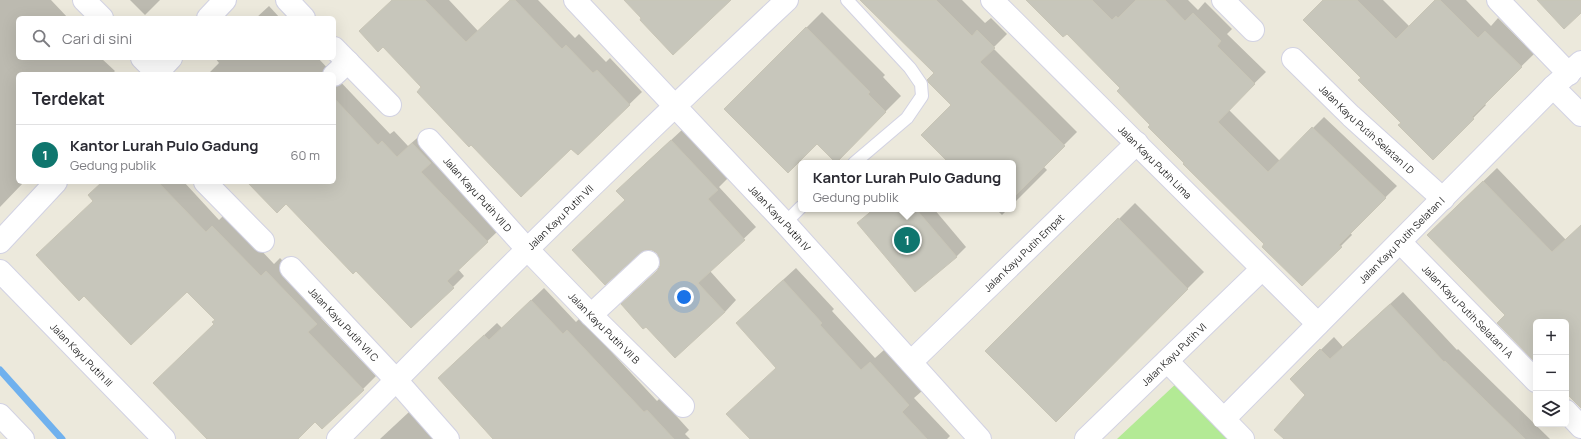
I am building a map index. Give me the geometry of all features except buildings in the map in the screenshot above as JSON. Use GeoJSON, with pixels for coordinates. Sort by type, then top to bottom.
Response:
{"type":"FeatureCollection","features":[{"type":"Feature","properties":{"kind":"street"},"geometry":{"type":"LineString","coordinates":[[84,0],[100,16]]}},
{"type":"Feature","properties":{"kind":"street"},"geometry":{"type":"LineString","coordinates":[[210,16],[225,0]]}},
{"type":"Feature","properties":{"kind":"street"},"geometry":{"type":"LineString","coordinates":[[286,0],[302,16]]}},
{"type":"Feature","properties":{"kind":"street","name":"Jalan Kayu Putih IV"},"geometry":{"type":"LineString","coordinates":[[575,0],[785,223],[980,439]]}},
{"type":"Feature","properties":{"kind":"street","name":"Jalan Kayu Putih VII"},"geometry":{"type":"LineString","coordinates":[[338,439],[527,249],[675,105],[787,0]]}},
{"type":"Feature","properties":{"kind":"street","name":"Jalan Kayu Putih Lima"},"geometry":{"type":"LineString","coordinates":[[992,0],[1318,324]]}},
{"type":"Feature","properties":{"kind":"street"},"geometry":{"type":"LineString","coordinates":[[1223,0],[1253,30]]}},
{"type":"Feature","properties":{"kind":"street"},"geometry":{"type":"LineString","coordinates":[[1498,0],[1575,68]]}},
{"type":"Feature","properties":{"kind":"street","name":"Jalan Kayu Putih Selatan I D"},"geometry":{"type":"LineString","coordinates":[[1293,59],[1351,116],[1443,199]]}},
{"type":"Feature","properties":{"kind":"street"},"geometry":{"type":"LineString","coordinates":[[146,60],[161,68]]}},
{"type":"Feature","properties":{"kind":"street"},"geometry":{"type":"LineString","coordinates":[[339,62],[390,105]]}},
{"type":"Feature","properties":{"kind":"street","name":"Jalan Kayu Putih Selatan I"},"geometry":{"type":"LineString","coordinates":[[1224,419],[1553,88],[1575,68]]}},
{"type":"Feature","properties":{"kind":"street"},"geometry":{"type":"LineString","coordinates":[[1553,88],[1581,114]]}},
{"type":"Feature","properties":{"kind":"street","name":"Jalan Kayu Putih VII D"},"geometry":{"type":"LineString","coordinates":[[429,140],[527,249]]}},
{"type":"Feature","properties":{"kind":"street","name":"Jalan Kayu Putih Empat"},"geometry":{"type":"LineString","coordinates":[[911,362],[1136,142]]}},
{"type":"Feature","properties":{"kind":"street"},"geometry":{"type":"LineString","coordinates":[[0,242],[54,184]]}},
{"type":"Feature","properties":{"kind":"street"},"geometry":{"type":"LineString","coordinates":[[207,184],[263,241]]}},
{"type":"Feature","properties":{"kind":"street","name":"Jalan Kayu Putih Selatan I A"},"geometry":{"type":"LineString","coordinates":[[1400,242],[1533,378]]}},
{"type":"Feature","properties":{"kind":"street","name":"Jalan Kayu Putih VII B"},"geometry":{"type":"LineString","coordinates":[[527,249],[683,406]]}},
{"type":"Feature","properties":{"kind":"street"},"geometry":{"type":"LineString","coordinates":[[591,315],[648,262]]}},
{"type":"Feature","properties":{"kind":"street","name":"Jalan Kayu Putih VII C"},"geometry":{"type":"LineString","coordinates":[[291,268],[396,380],[448,439]]}},
{"type":"Feature","properties":{"kind":"street","name":"Jalan Kayu Putih VI"},"geometry":{"type":"LineString","coordinates":[[1086,439],[1262,269]]}},
{"type":"Feature","properties":{"kind":"street","name":"Jalan Kayu Putih III"},"geometry":{"type":"LineString","coordinates":[[0,271],[164,439]]}},
{"type":"Feature","properties":{"kind":"street"},"geometry":{"type":"LineString","coordinates":[[1167,361],[1243,439]]}},
{"type":"Feature","properties":{"kind":"street"},"geometry":{"type":"LineString","coordinates":[[1569,414],[1581,427]]}},
{"type":"Feature","properties":{"kind":"street"},"geometry":{"type":"LineString","coordinates":[[0,415],[23,439]]}},
{"type":"Feature","properties":{"kind":"lane"},"geometry":{"type":"LineString","coordinates":[[847,0],[910,68],[921,84],[922,96],[907,118],[858,160]]}},
{"type":"Feature","properties":{"kind":"lane"},"geometry":{"type":"LineString","coordinates":[[785,223],[798,210]]}},
{"type":"Feature","properties":{"kind":"green space"},"geometry":{"type":"Polygon","coordinates":[[[1179,381],[1241,439],[1117,439],[1179,381]]]}},
{"type":"Feature","properties":{"kind":"waterway"},"geometry":{"type":"LineString","coordinates":[[0,370],[62,439]]}},
{"type":"Feature","properties":{"kind":"place","name":"Kantor Lurah Pulo Gadung"},"geometry":{"type":"Point","coordinates":[907,240]}}]}
